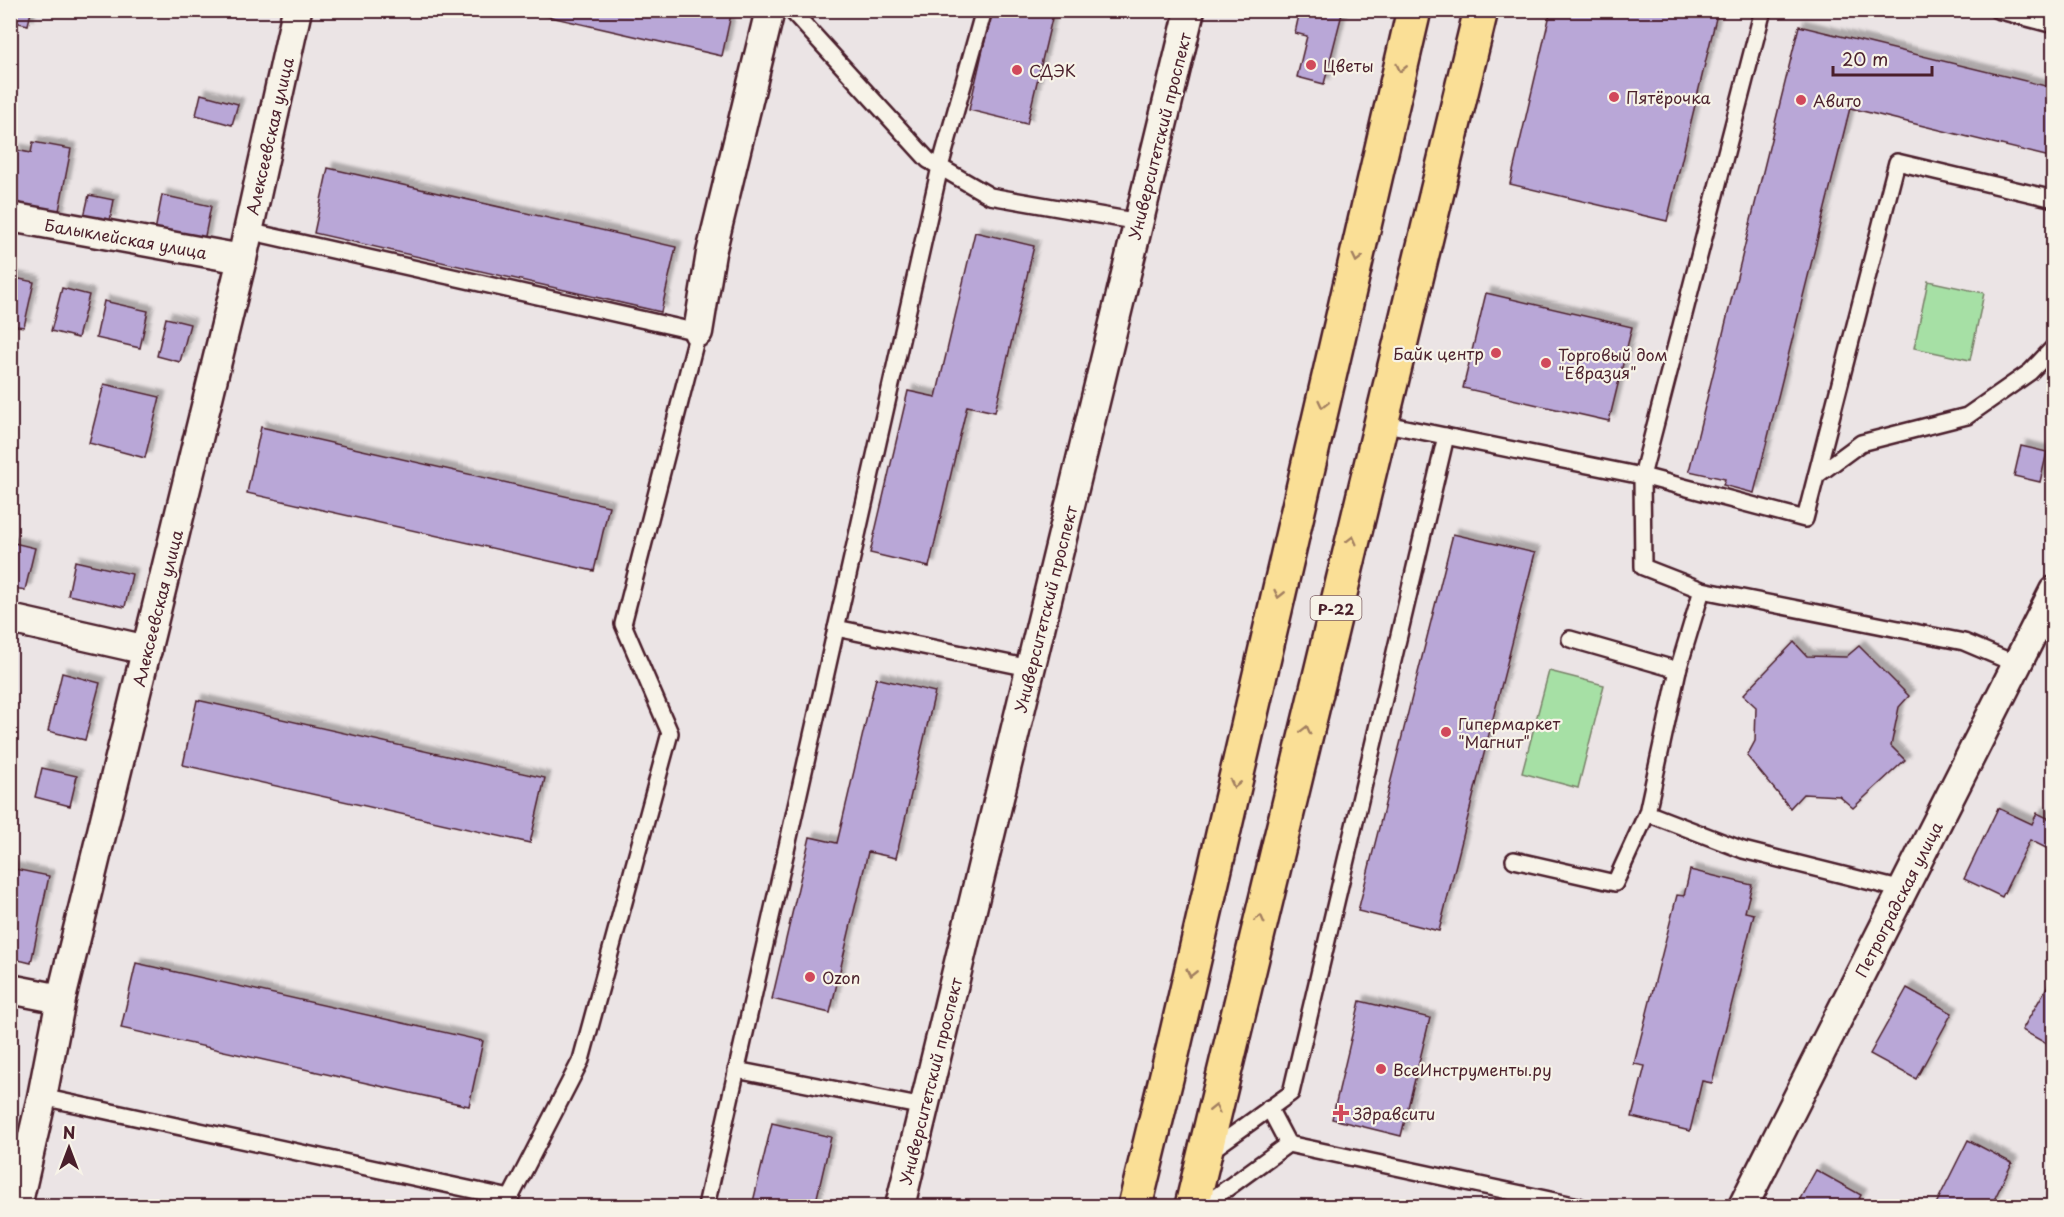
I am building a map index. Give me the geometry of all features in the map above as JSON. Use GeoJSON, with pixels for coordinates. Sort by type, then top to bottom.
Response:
{"type":"FeatureCollection","features":[{"type":"Feature","properties":{"kind":"highway"},"geometry":{"type":"LineString","coordinates":[[1136,1206],[1414,10]]}},
{"type":"Feature","properties":{"kind":"highway","name":"Р-22"},"geometry":{"type":"LineString","coordinates":[[1192,1206],[1481,10]]}},
{"type":"Feature","properties":{"kind":"street","name":"Алексеевская улица"},"geometry":{"type":"LineString","coordinates":[[17,1206],[42,1098],[61,999],[245,245],[297,10]]}},
{"type":"Feature","properties":{"kind":"street"},"geometry":{"type":"LineString","coordinates":[[698,332],[711,253],[770,10]]}},
{"type":"Feature","properties":{"kind":"street","name":"Университетский проспект"},"geometry":{"type":"LineString","coordinates":[[900,1206],[1190,10]]}},
{"type":"Feature","properties":{"kind":"street","name":"Балыклейская улица"},"geometry":{"type":"LineString","coordinates":[[10,217],[245,245]]}},
{"type":"Feature","properties":{"kind":"street","name":"Петроградская улица"},"geometry":{"type":"LineString","coordinates":[[1743,1206],[2054,591]]}},
{"type":"Feature","properties":{"kind":"street"},"geometry":{"type":"LineString","coordinates":[[10,619],[147,650]]}},
{"type":"Feature","properties":{"kind":"street"},"geometry":{"type":"LineString","coordinates":[[10,988],[61,999]]}},
{"type":"Feature","properties":{"kind":"lane"},"geometry":{"type":"LineString","coordinates":[[791,10],[928,160],[990,196],[1139,222]]}},
{"type":"Feature","properties":{"kind":"lane"},"geometry":{"type":"LineString","coordinates":[[706,1206],[940,167],[984,10]]}},
{"type":"Feature","properties":{"kind":"lane"},"geometry":{"type":"LineString","coordinates":[[1763,10],[1642,476],[1643,567],[1702,590],[1964,642],[2016,664]]}},
{"type":"Feature","properties":{"kind":"lane"},"geometry":{"type":"LineString","coordinates":[[1997,10],[2054,25]]}},
{"type":"Feature","properties":{"kind":"lane"},"geometry":{"type":"LineString","coordinates":[[1381,423],[1642,476],[1805,519],[1898,162],[2054,199]]}},
{"type":"Feature","properties":{"kind":"lane"},"geometry":{"type":"LineString","coordinates":[[42,1098],[510,1198],[581,1060],[670,733],[623,624],[698,332],[245,245]]}},
{"type":"Feature","properties":{"kind":"lane"},"geometry":{"type":"LineString","coordinates":[[1816,476],[1861,443],[1967,416],[2030,372],[2054,347]]}},
{"type":"Feature","properties":{"kind":"lane"},"geometry":{"type":"LineString","coordinates":[[1204,1155],[1291,1093],[1446,436]]}},
{"type":"Feature","properties":{"kind":"lane"},"geometry":{"type":"LineString","coordinates":[[1514,860],[1615,883],[1647,813],[1678,670],[1702,590]]}},
{"type":"Feature","properties":{"kind":"lane"},"geometry":{"type":"LineString","coordinates":[[836,628],[1030,669]]}},
{"type":"Feature","properties":{"kind":"lane"},"geometry":{"type":"LineString","coordinates":[[1570,639],[1678,670]]}},
{"type":"Feature","properties":{"kind":"lane"},"geometry":{"type":"LineString","coordinates":[[1647,813],[1743,850],[1903,890]]}},
{"type":"Feature","properties":{"kind":"lane"},"geometry":{"type":"LineString","coordinates":[[736,1070],[924,1107]]}},
{"type":"Feature","properties":{"kind":"lane"},"geometry":{"type":"LineString","coordinates":[[1269,1108],[1288,1144]]}},
{"type":"Feature","properties":{"kind":"lane"},"geometry":{"type":"LineString","coordinates":[[1203,1206],[1288,1144],[1578,1206]]}},
{"type":"Feature","properties":{"kind":"green space"},"geometry":{"type":"Polygon","coordinates":[[[1928,281],[1984,293],[1970,360],[1914,348],[1928,281]]]}},
{"type":"Feature","properties":{"kind":"green space"},"geometry":{"type":"Polygon","coordinates":[[[1549,671],[1604,685],[1578,788],[1522,773],[1549,671]]]}},
{"type":"Feature","properties":{"kind":"building"},"geometry":{"type":"Polygon","coordinates":[[[10,10],[31,12],[28,25],[10,21],[10,10]]]}},
{"type":"Feature","properties":{"kind":"building"},"geometry":{"type":"Polygon","coordinates":[[[520,10],[732,10],[722,56],[520,10]]]}},
{"type":"Feature","properties":{"kind":"building"},"geometry":{"type":"Polygon","coordinates":[[[992,10],[1054,10],[1027,124],[969,110],[992,10]]]}},
{"type":"Feature","properties":{"kind":"building"},"geometry":{"type":"Polygon","coordinates":[[[1300,10],[1343,10],[1324,84],[1297,77],[1307,36],[1295,33],[1300,10]]]}},
{"type":"Feature","properties":{"kind":"building","name":"Пятёрочка"},"geometry":{"type":"Polygon","coordinates":[[[1551,10],[1718,10],[1667,221],[1510,184],[1551,10]]]}},
{"type":"Feature","properties":{"kind":"building"},"geometry":{"type":"Polygon","coordinates":[[[1799,26],[2054,88],[2054,158],[1850,108],[1754,493],[1723,485],[1725,479],[1689,471],[1799,26]]]}},
{"type":"Feature","properties":{"kind":"building"},"geometry":{"type":"Polygon","coordinates":[[[201,94],[238,104],[232,125],[196,115],[201,94]]]}},
{"type":"Feature","properties":{"kind":"building"},"geometry":{"type":"Polygon","coordinates":[[[33,142],[71,149],[58,216],[10,207],[10,179],[16,150],[31,153],[33,142]]]}},
{"type":"Feature","properties":{"kind":"building"},"geometry":{"type":"Polygon","coordinates":[[[328,168],[676,247],[661,312],[314,233],[328,168]]]}},
{"type":"Feature","properties":{"kind":"building"},"geometry":{"type":"Polygon","coordinates":[[[89,195],[114,200],[110,221],[84,217],[89,195]]]}},
{"type":"Feature","properties":{"kind":"building"},"geometry":{"type":"Polygon","coordinates":[[[162,195],[211,206],[204,241],[155,231],[162,195]]]}},
{"type":"Feature","properties":{"kind":"building"},"geometry":{"type":"Polygon","coordinates":[[[975,232],[1034,246],[995,412],[967,406],[929,567],[870,553],[908,391],[936,397],[975,232]]]}},
{"type":"Feature","properties":{"kind":"building"},"geometry":{"type":"Polygon","coordinates":[[[10,277],[34,282],[24,327],[10,325],[10,277]]]}},
{"type":"Feature","properties":{"kind":"building"},"geometry":{"type":"Polygon","coordinates":[[[62,288],[89,295],[78,338],[51,331],[62,288]]]}},
{"type":"Feature","properties":{"kind":"building","name":"Торговый дом \"Евразия\""},"geometry":{"type":"Polygon","coordinates":[[[1486,293],[1632,327],[1609,421],[1463,388],[1486,293]]]}},
{"type":"Feature","properties":{"kind":"building"},"geometry":{"type":"Polygon","coordinates":[[[104,301],[148,311],[140,348],[96,338],[104,301]]]}},
{"type":"Feature","properties":{"kind":"building"},"geometry":{"type":"Polygon","coordinates":[[[166,318],[190,324],[180,362],[157,356],[166,318]]]}},
{"type":"Feature","properties":{"kind":"building"},"geometry":{"type":"Polygon","coordinates":[[[104,384],[160,397],[145,458],[89,443],[104,384]]]}},
{"type":"Feature","properties":{"kind":"building"},"geometry":{"type":"Polygon","coordinates":[[[261,427],[609,506],[594,571],[247,493],[261,427]]]}},
{"type":"Feature","properties":{"kind":"building"},"geometry":{"type":"Polygon","coordinates":[[[2021,446],[2047,452],[2040,482],[2014,476],[2021,446]]]}},
{"type":"Feature","properties":{"kind":"building","name":"Гипермаркет \"Магнит\""},"geometry":{"type":"Polygon","coordinates":[[[1453,534],[1535,553],[1439,931],[1358,911],[1453,534]]]}},
{"type":"Feature","properties":{"kind":"building"},"geometry":{"type":"Polygon","coordinates":[[[10,542],[35,548],[25,590],[10,587],[10,542]]]}},
{"type":"Feature","properties":{"kind":"building"},"geometry":{"type":"Polygon","coordinates":[[[75,561],[132,574],[125,607],[68,595],[75,561]]]}},
{"type":"Feature","properties":{"kind":"building"},"geometry":{"type":"Polygon","coordinates":[[[1794,642],[1807,656],[1846,657],[1859,646],[1909,696],[1899,707],[1891,746],[1905,760],[1853,808],[1839,796],[1803,794],[1790,808],[1747,756],[1755,741],[1756,707],[1743,695],[1794,642]]]}},
{"type":"Feature","properties":{"kind":"building"},"geometry":{"type":"Polygon","coordinates":[[[62,673],[100,683],[85,740],[48,731],[62,673]]]}},
{"type":"Feature","properties":{"kind":"building"},"geometry":{"type":"Polygon","coordinates":[[[876,678],[935,692],[896,858],[868,852],[830,1013],[772,999],[810,837],[837,843],[876,678]]]}},
{"type":"Feature","properties":{"kind":"building"},"geometry":{"type":"Polygon","coordinates":[[[197,700],[545,778],[530,843],[183,765],[197,700]]]}},
{"type":"Feature","properties":{"kind":"building"},"geometry":{"type":"Polygon","coordinates":[[[42,768],[77,776],[70,806],[35,797],[42,768]]]}},
{"type":"Feature","properties":{"kind":"building"},"geometry":{"type":"Polygon","coordinates":[[[1998,808],[2032,824],[2037,813],[2054,821],[2054,843],[2050,850],[2030,840],[2002,897],[1964,879],[1998,808]]]}},
{"type":"Feature","properties":{"kind":"building"},"geometry":{"type":"Polygon","coordinates":[[[10,868],[49,876],[31,963],[10,958],[10,868]]]}},
{"type":"Feature","properties":{"kind":"building"},"geometry":{"type":"Polygon","coordinates":[[[1690,870],[1752,885],[1745,912],[1754,914],[1712,1083],[1702,1081],[1690,1131],[1632,1117],[1645,1066],[1634,1064],[1677,895],[1684,896],[1690,870]]]}},
{"type":"Feature","properties":{"kind":"building"},"geometry":{"type":"Polygon","coordinates":[[[136,963],[483,1041],[469,1106],[121,1028],[136,963]]]}},
{"type":"Feature","properties":{"kind":"building"},"geometry":{"type":"Polygon","coordinates":[[[2054,975],[2054,1048],[2022,1030],[2054,975]]]}},
{"type":"Feature","properties":{"kind":"building"},"geometry":{"type":"Polygon","coordinates":[[[1907,988],[1952,1013],[1916,1079],[1870,1054],[1907,988]]]}},
{"type":"Feature","properties":{"kind":"building","name":"ВсеИнструменты.ру"},"geometry":{"type":"Polygon","coordinates":[[[1360,1001],[1430,1018],[1401,1136],[1332,1119],[1360,1001]]]}},
{"type":"Feature","properties":{"kind":"building"},"geometry":{"type":"Polygon","coordinates":[[[772,1123],[831,1137],[815,1206],[752,1206],[772,1123]]]}},
{"type":"Feature","properties":{"kind":"building"},"geometry":{"type":"Polygon","coordinates":[[[1968,1140],[2012,1163],[1991,1206],[1935,1206],[1968,1140]]]}},
{"type":"Feature","properties":{"kind":"building"},"geometry":{"type":"Polygon","coordinates":[[[1816,1170],[1861,1195],[1855,1206],[1796,1206],[1816,1170]]]}},
{"type":"Feature","properties":{"kind":"place","name":"Цветы"},"geometry":{"type":"Point","coordinates":[1311,65]}},
{"type":"Feature","properties":{"kind":"place","name":"СДЭК"},"geometry":{"type":"Point","coordinates":[1017,70]}},
{"type":"Feature","properties":{"kind":"place","name":"Пятёрочка"},"geometry":{"type":"Point","coordinates":[1614,97]}},
{"type":"Feature","properties":{"kind":"place","name":"Авито"},"geometry":{"type":"Point","coordinates":[1801,100]}},
{"type":"Feature","properties":{"kind":"place","name":"Байк центр"},"geometry":{"type":"Point","coordinates":[1496,353]}},
{"type":"Feature","properties":{"kind":"place","name":"Торговый дом \"Евразия\""},"geometry":{"type":"Point","coordinates":[1546,363]}},
{"type":"Feature","properties":{"kind":"place","name":"Гипермаркет \"Магнит\""},"geometry":{"type":"Point","coordinates":[1446,732]}},
{"type":"Feature","properties":{"kind":"place","name":"Ozon"},"geometry":{"type":"Point","coordinates":[810,977]}},
{"type":"Feature","properties":{"kind":"place","name":"ВсеИнструменты.ру"},"geometry":{"type":"Point","coordinates":[1381,1069]}},
{"type":"Feature","properties":{"kind":"place","name":"Здравсити"},"geometry":{"type":"Point","coordinates":[1341,1113]}}]}
